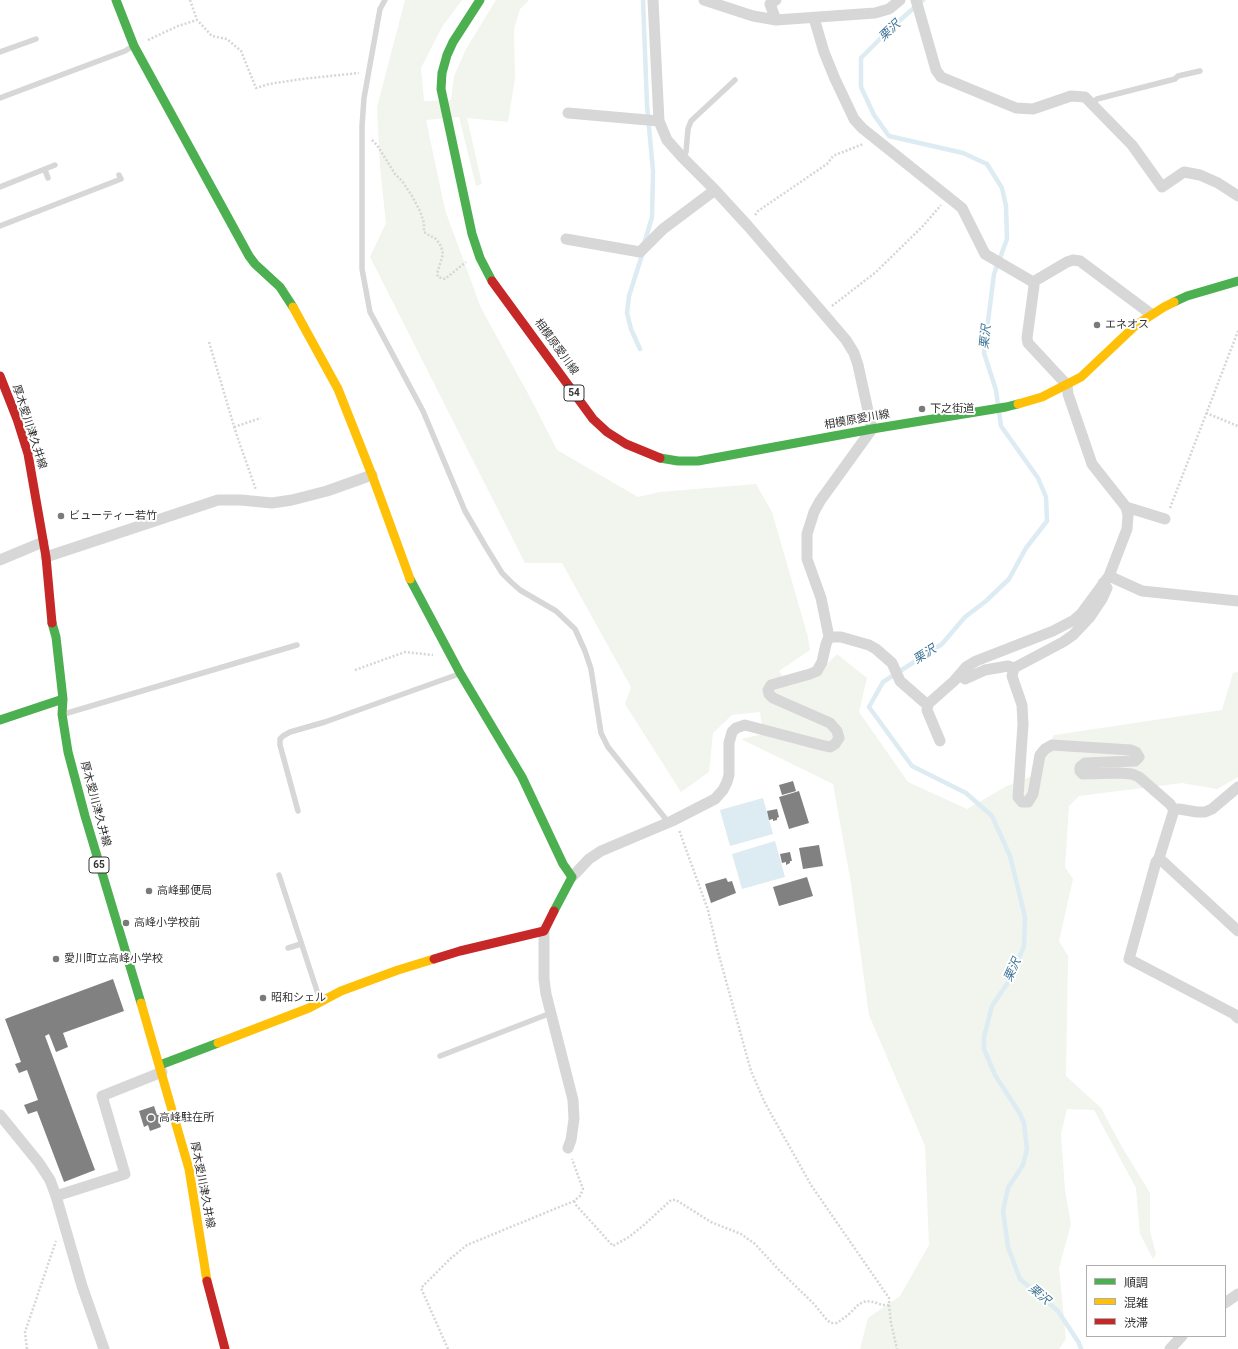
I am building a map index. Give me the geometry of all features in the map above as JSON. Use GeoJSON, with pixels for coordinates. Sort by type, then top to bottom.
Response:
{"type":"FeatureCollection","features":[{"type":"Feature","properties":{"kind":"main road"},"geometry":{"type":"LineString","coordinates":[[116,0],[134,46],[249,256],[255,264],[280,288],[292,306],[338,389],[372,475],[411,581],[460,673],[522,777],[563,864],[572,877],[544,931],[460,951],[398,970],[340,992],[320,1002],[161,1069]]}},
{"type":"Feature","properties":{"kind":"main road","name":"相模原愛川線"},"geometry":{"type":"LineString","coordinates":[[480,0],[446,55],[442,73],[441,89],[472,234],[479,255],[491,279],[593,419],[607,432],[626,444],[658,458],[678,461],[698,461],[872,429],[1006,407],[1042,397],[1067,385]]}},
{"type":"Feature","properties":{"kind":"main road","name":"54"},"geometry":{"type":"LineString","coordinates":[[1067,385],[1081,377],[1093,367],[1121,338],[1151,314],[1187,296],[1238,281]]}},
{"type":"Feature","properties":{"kind":"main road","name":"厚木愛川津久井線"},"geometry":{"type":"LineString","coordinates":[[0,376],[17,419],[28,454],[34,483],[46,557],[52,627],[56,637],[63,699],[62,714],[68,752],[85,816],[161,1069],[189,1169],[207,1281],[225,1349]]}},
{"type":"Feature","properties":{"kind":"main road"},"geometry":{"type":"LineString","coordinates":[[0,720],[63,699]]}},
{"type":"Feature","properties":{"kind":"street"},"geometry":{"type":"LineString","coordinates":[[572,877],[589,859],[601,851],[670,822],[715,799],[724,790],[729,775],[728,743],[732,732],[736,728],[745,725],[830,747],[835,744],[839,738],[837,731],[830,723],[773,698],[769,694],[768,690],[771,685],[817,671],[822,662],[829,637],[821,598],[807,559],[807,534],[812,517],[820,501],[872,429],[858,365],[854,353],[846,340],[748,226],[667,140],[659,121],[653,0]]}},
{"type":"Feature","properties":{"kind":"street"},"geometry":{"type":"LineString","coordinates":[[704,0],[752,16],[776,20],[875,13],[889,9],[900,0]]}},
{"type":"Feature","properties":{"kind":"street"},"geometry":{"type":"LineString","coordinates":[[776,0],[770,4],[776,20]]}},
{"type":"Feature","properties":{"kind":"street"},"geometry":{"type":"LineString","coordinates":[[916,0],[936,70],[941,77],[1016,108],[1033,109],[1071,96],[1085,97],[1132,145],[1162,187],[1184,172],[1200,175],[1238,196]]}},
{"type":"Feature","properties":{"kind":"street"},"geometry":{"type":"LineString","coordinates":[[814,18],[824,52],[854,119],[862,128],[962,208],[985,254],[1033,282]]}},
{"type":"Feature","properties":{"kind":"street"},"geometry":{"type":"LineString","coordinates":[[568,113],[659,121]]}},
{"type":"Feature","properties":{"kind":"street"},"geometry":{"type":"LineString","coordinates":[[566,239],[640,252],[663,229],[715,190]]}},
{"type":"Feature","properties":{"kind":"street"},"geometry":{"type":"LineString","coordinates":[[1033,282],[1067,262],[1073,260],[1080,261],[1151,314]]}},
{"type":"Feature","properties":{"kind":"street"},"geometry":{"type":"LineString","coordinates":[[940,741],[927,710],[928,704],[966,667],[976,661],[1053,631],[1074,620],[1081,614],[1106,579],[1128,529],[1128,515],[1126,507],[1092,464],[1068,394],[1067,385],[1028,343],[1027,338],[1034,286],[1033,282]]}},
{"type":"Feature","properties":{"kind":"street"},"geometry":{"type":"LineString","coordinates":[[46,557],[218,500],[272,503],[292,500],[327,491],[372,475]]}},
{"type":"Feature","properties":{"kind":"street"},"geometry":{"type":"LineString","coordinates":[[1126,507],[1165,519]]}},
{"type":"Feature","properties":{"kind":"street"},"geometry":{"type":"LineString","coordinates":[[0,560],[43,542]]}},
{"type":"Feature","properties":{"kind":"street"},"geometry":{"type":"LineString","coordinates":[[1106,579],[1142,590],[1238,601]]}},
{"type":"Feature","properties":{"kind":"street"},"geometry":{"type":"LineString","coordinates":[[959,675],[966,679],[985,670],[1008,666],[1014,668],[1063,642],[1073,635],[1090,617],[1102,600],[1106,588],[1106,579]]}},
{"type":"Feature","properties":{"kind":"street"},"geometry":{"type":"LineString","coordinates":[[829,637],[841,637],[869,645],[876,649],[892,663],[900,681],[928,704]]}},
{"type":"Feature","properties":{"kind":"street"},"geometry":{"type":"LineString","coordinates":[[1014,668],[1012,676],[1022,705],[1023,724],[1018,797],[1022,802],[1028,802],[1033,794],[1040,755],[1044,749],[1052,745],[1131,750],[1136,752],[1139,758],[1135,761],[1085,762],[1080,766],[1080,771],[1083,774],[1132,774],[1139,777],[1174,810]]}},
{"type":"Feature","properties":{"kind":"street"},"geometry":{"type":"LineString","coordinates":[[1174,810],[1179,808],[1196,812],[1204,812],[1212,809],[1238,787]]}},
{"type":"Feature","properties":{"kind":"street"},"geometry":{"type":"LineString","coordinates":[[1174,810],[1159,858],[1156,862],[1129,959],[1234,1014],[1238,1018]]}},
{"type":"Feature","properties":{"kind":"street"},"geometry":{"type":"LineString","coordinates":[[1159,858],[1238,931]]}},
{"type":"Feature","properties":{"kind":"street"},"geometry":{"type":"LineString","coordinates":[[544,931],[544,979],[546,994],[573,1100],[574,1119],[571,1140],[568,1148]]}},
{"type":"Feature","properties":{"kind":"street"},"geometry":{"type":"LineString","coordinates":[[56,1196],[126,1174],[102,1096],[161,1069]]}},
{"type":"Feature","properties":{"kind":"street"},"geometry":{"type":"LineString","coordinates":[[0,1115],[39,1163],[50,1180],[82,1286],[104,1349]]}},
{"type":"Feature","properties":{"kind":"street"},"geometry":{"type":"LineString","coordinates":[[1226,1302],[1238,1294]]}},
{"type":"Feature","properties":{"kind":"street"},"geometry":{"type":"LineString","coordinates":[[1170,1349],[1181,1337]]}},
{"type":"Feature","properties":{"kind":"lane"},"geometry":{"type":"LineString","coordinates":[[385,0],[380,9],[364,98],[362,126],[362,269],[370,312],[423,411],[465,511],[486,547],[502,572],[511,582],[520,590],[556,612],[568,621],[575,629],[591,669],[601,734],[608,747],[670,822]]}},
{"type":"Feature","properties":{"kind":"lane"},"geometry":{"type":"LineString","coordinates":[[0,52],[36,39]]}},
{"type":"Feature","properties":{"kind":"lane"},"geometry":{"type":"LineString","coordinates":[[0,98],[125,51],[134,46]]}},
{"type":"Feature","properties":{"kind":"lane"},"geometry":{"type":"LineString","coordinates":[[1092,104],[1097,99],[1200,71]]}},
{"type":"Feature","properties":{"kind":"lane"},"geometry":{"type":"LineString","coordinates":[[682,157],[686,152],[688,129],[691,121],[735,80]]}},
{"type":"Feature","properties":{"kind":"lane"},"geometry":{"type":"LineString","coordinates":[[0,187],[55,165]]}},
{"type":"Feature","properties":{"kind":"lane"},"geometry":{"type":"LineString","coordinates":[[45,170],[48,178]]}},
{"type":"Feature","properties":{"kind":"lane"},"geometry":{"type":"LineString","coordinates":[[0,226],[121,179],[119,175]]}},
{"type":"Feature","properties":{"kind":"lane"},"geometry":{"type":"LineString","coordinates":[[62,714],[297,645]]}},
{"type":"Feature","properties":{"kind":"lane"},"geometry":{"type":"LineString","coordinates":[[298,811],[280,745],[280,739],[283,736],[290,732],[325,722],[460,673]]}},
{"type":"Feature","properties":{"kind":"lane"},"geometry":{"type":"LineString","coordinates":[[279,875],[320,1002]]}},
{"type":"Feature","properties":{"kind":"lane"},"geometry":{"type":"LineString","coordinates":[[288,948],[301,944]]}},
{"type":"Feature","properties":{"kind":"lane"},"geometry":{"type":"LineString","coordinates":[[440,1056],[551,1013]]}},
{"type":"Feature","properties":{"kind":"path"},"geometry":{"type":"LineString","coordinates":[[190,0],[197,20],[212,36],[227,39],[241,51],[256,88],[269,84],[302,79],[369,72]]}},
{"type":"Feature","properties":{"kind":"path"},"geometry":{"type":"LineString","coordinates":[[134,46],[178,26],[197,20]]}},
{"type":"Feature","properties":{"kind":"path"},"geometry":{"type":"LineString","coordinates":[[362,126],[367,129],[372,140],[412,196],[420,211],[424,223],[424,232],[436,239],[442,246],[443,254],[437,274],[438,278],[445,279],[460,266],[479,255]]}},
{"type":"Feature","properties":{"kind":"path"},"geometry":{"type":"LineString","coordinates":[[748,226],[758,211],[820,170],[833,156],[868,142],[873,137]]}},
{"type":"Feature","properties":{"kind":"path"},"geometry":{"type":"LineString","coordinates":[[823,313],[852,292],[887,262],[923,226],[948,198]]}},
{"type":"Feature","properties":{"kind":"path"},"geometry":{"type":"LineString","coordinates":[[1165,519],[1238,331]]}},
{"type":"Feature","properties":{"kind":"path"},"geometry":{"type":"LineString","coordinates":[[209,342],[234,427],[260,502]]}},
{"type":"Feature","properties":{"kind":"path"},"geometry":{"type":"LineString","coordinates":[[1206,413],[1238,426]]}},
{"type":"Feature","properties":{"kind":"path"},"geometry":{"type":"LineString","coordinates":[[234,427],[261,418]]}},
{"type":"Feature","properties":{"kind":"path"},"geometry":{"type":"LineString","coordinates":[[355,670],[405,652],[444,656],[450,654]]}},
{"type":"Feature","properties":{"kind":"path"},"geometry":{"type":"LineString","coordinates":[[670,822],[680,832],[708,910],[749,1064],[765,1103],[811,1185],[888,1298],[890,1323],[897,1349]]}},
{"type":"Feature","properties":{"kind":"path"},"geometry":{"type":"LineString","coordinates":[[448,1349],[421,1288],[451,1258],[467,1245],[574,1201],[580,1196],[583,1189],[568,1148]]}},
{"type":"Feature","properties":{"kind":"path"},"geometry":{"type":"LineString","coordinates":[[574,1201],[613,1246],[644,1225],[671,1200],[676,1200],[711,1222],[741,1234],[755,1244],[831,1323],[837,1323],[859,1304],[866,1301],[889,1305]]}},
{"type":"Feature","properties":{"kind":"path"},"geometry":{"type":"LineString","coordinates":[[27,1349],[25,1332],[52,1250],[64,1223]]}},
{"type":"Feature","properties":{"kind":"shaded area"},"geometry":{"type":"Polygon","coordinates":[[[405,0],[462,0],[442,27],[421,68],[424,101],[451,100],[454,76],[466,49],[496,0],[529,0],[520,9],[514,29],[515,78],[508,122],[467,118],[482,184],[476,186],[459,117],[426,120],[445,210],[481,308],[557,450],[638,497],[660,492],[756,484],[772,512],[808,637],[810,650],[779,671],[789,686],[822,669],[837,654],[867,678],[859,712],[908,782],[967,809],[1007,786],[1032,776],[1054,735],[1222,710],[1233,673],[1238,672],[1238,777],[1217,789],[1182,783],[1079,796],[1069,806],[1065,867],[1073,879],[1059,941],[1068,956],[1066,1076],[1101,1108],[1122,1147],[1150,1193],[1150,1231],[1156,1254],[1153,1259],[1140,1234],[1136,1188],[1094,1110],[1067,1109],[1061,1134],[1065,1190],[1071,1224],[1059,1268],[1066,1339],[1059,1349],[860,1349],[868,1318],[900,1296],[929,1245],[925,1146],[869,1015],[851,883],[833,784],[741,739],[763,734],[760,712],[732,715],[713,733],[709,772],[681,792],[625,704],[631,687],[562,563],[525,563],[370,257],[386,223],[380,167],[377,107],[405,0]]]}},
{"type":"Feature","properties":{"kind":"shaded area"},"geometry":{"type":"Polygon","coordinates":[[[763,798],[773,834],[730,846],[720,810],[763,798]]]}},
{"type":"Feature","properties":{"kind":"shaded area"},"geometry":{"type":"Polygon","coordinates":[[[775,841],[785,877],[742,889],[732,854],[775,841]]]}},
{"type":"Feature","properties":{"kind":"building"},"geometry":{"type":"Polygon","coordinates":[[[793,781],[796,791],[782,795],[779,785],[793,781]]]}},
{"type":"Feature","properties":{"kind":"building"},"geometry":{"type":"Polygon","coordinates":[[[799,791],[809,823],[789,829],[779,797],[799,791]]]}},
{"type":"Feature","properties":{"kind":"building"},"geometry":{"type":"Polygon","coordinates":[[[777,809],[779,817],[777,820],[769,820],[767,811],[777,809]]]}},
{"type":"Feature","properties":{"kind":"building"},"geometry":{"type":"Polygon","coordinates":[[[819,845],[823,866],[803,869],[799,848],[819,845]]]}},
{"type":"Feature","properties":{"kind":"building"},"geometry":{"type":"Polygon","coordinates":[[[790,852],[792,861],[786,865],[786,862],[782,863],[780,854],[790,852]]]}},
{"type":"Feature","properties":{"kind":"building"},"geometry":{"type":"Polygon","coordinates":[[[807,877],[813,896],[779,906],[773,887],[807,877]]]}},
{"type":"Feature","properties":{"kind":"building"},"geometry":{"type":"Polygon","coordinates":[[[726,878],[728,882],[732,881],[736,893],[711,903],[705,884],[726,878]]]}},
{"type":"Feature","properties":{"kind":"building"},"geometry":{"type":"Polygon","coordinates":[[[113,979],[124,1011],[63,1033],[68,1047],[56,1052],[49,1034],[45,1036],[95,1170],[64,1182],[37,1111],[28,1114],[24,1105],[38,1100],[27,1070],[19,1073],[15,1064],[21,1062],[5,1019],[113,979]]]}},
{"type":"Feature","properties":{"kind":"building","name":"高峰駐在所"},"geometry":{"type":"Polygon","coordinates":[[[154,1106],[157,1115],[160,1114],[162,1120],[159,1121],[161,1127],[150,1131],[148,1125],[144,1127],[139,1111],[154,1106]]]}},
{"type":"Feature","properties":{"kind":"waterway"},"geometry":{"type":"LineString","coordinates":[[643,0],[647,105],[653,171],[652,217],[644,244]]}},
{"type":"Feature","properties":{"kind":"waterway","name":"栗沢"},"geometry":{"type":"LineString","coordinates":[[923,0],[891,28],[861,58],[861,87],[874,115],[889,136],[963,153],[987,164],[1002,188],[1006,206],[1007,239],[994,274],[984,353],[996,390],[998,405]]}},
{"type":"Feature","properties":{"kind":"waterway"},"geometry":{"type":"LineString","coordinates":[[640,349],[631,329],[627,313],[629,296],[643,252]]}},
{"type":"Feature","properties":{"kind":"waterway","name":"栗沢"},"geometry":{"type":"LineString","coordinates":[[999,412],[1001,426],[1038,478],[1046,497],[1047,521],[1026,548],[1009,579],[986,601],[965,617],[942,644],[883,682],[869,707],[912,766],[966,793],[992,816],[1010,856],[1025,917],[1024,946],[1011,978],[992,1006],[984,1037],[984,1049],[995,1075],[1019,1112],[1024,1123],[1027,1149],[1023,1165],[1008,1188],[1003,1211],[1008,1247],[1020,1279],[1058,1311],[1079,1343],[1081,1349]]}},
{"type":"Feature","properties":{"kind":"traffic: fast"},"geometry":{"type":"LineString","coordinates":[[116,0],[134,46],[249,256],[255,264],[280,287],[293,307]]}},
{"type":"Feature","properties":{"kind":"traffic: fast"},"geometry":{"type":"LineString","coordinates":[[480,0],[453,42],[447,55],[442,73],[441,89],[472,234],[480,258],[492,281]]}},
{"type":"Feature","properties":{"kind":"traffic: fast"},"geometry":{"type":"LineString","coordinates":[[1174,302],[1187,296],[1238,281]]}},
{"type":"Feature","properties":{"kind":"traffic: fast"},"geometry":{"type":"LineString","coordinates":[[660,458],[678,461],[698,461],[1018,404]]}},
{"type":"Feature","properties":{"kind":"traffic: fast"},"geometry":{"type":"LineString","coordinates":[[410,579],[460,673],[522,777],[563,864],[572,877],[554,911]]}},
{"type":"Feature","properties":{"kind":"traffic: fast"},"geometry":{"type":"LineString","coordinates":[[52,623],[56,637],[63,699],[62,714],[68,752],[85,816],[141,1003]]}},
{"type":"Feature","properties":{"kind":"traffic: fast"},"geometry":{"type":"LineString","coordinates":[[0,720],[63,699]]}},
{"type":"Feature","properties":{"kind":"traffic: fast"},"geometry":{"type":"LineString","coordinates":[[160,1065],[218,1043]]}},
{"type":"Feature","properties":{"kind":"traffic: slow"},"geometry":{"type":"LineString","coordinates":[[1018,404],[1042,397],[1081,377],[1136,325],[1174,302]]}},
{"type":"Feature","properties":{"kind":"traffic: slow"},"geometry":{"type":"LineString","coordinates":[[293,307],[338,389],[372,475],[410,579]]}},
{"type":"Feature","properties":{"kind":"traffic: slow"},"geometry":{"type":"LineString","coordinates":[[218,1043],[309,1008],[341,991],[398,970],[434,959]]}},
{"type":"Feature","properties":{"kind":"traffic: slow"},"geometry":{"type":"LineString","coordinates":[[141,1003],[189,1169],[207,1281]]}},
{"type":"Feature","properties":{"kind":"traffic: jam"},"geometry":{"type":"LineString","coordinates":[[492,281],[593,419],[607,432],[626,444],[660,458]]}},
{"type":"Feature","properties":{"kind":"traffic: jam"},"geometry":{"type":"LineString","coordinates":[[0,376],[17,419],[28,454],[46,557],[52,623]]}},
{"type":"Feature","properties":{"kind":"traffic: jam"},"geometry":{"type":"LineString","coordinates":[[434,959],[460,951],[544,931],[554,911]]}},
{"type":"Feature","properties":{"kind":"traffic: jam"},"geometry":{"type":"LineString","coordinates":[[207,1281],[225,1349]]}},
{"type":"Feature","properties":{"kind":"place","name":"エネオス"},"geometry":{"type":"Point","coordinates":[1097,325]}},
{"type":"Feature","properties":{"kind":"place","name":"下之街道"},"geometry":{"type":"Point","coordinates":[922,409]}},
{"type":"Feature","properties":{"kind":"place","name":"ビューティー若竹"},"geometry":{"type":"Point","coordinates":[61,516]}},
{"type":"Feature","properties":{"kind":"place","name":"高峰郵便局"},"geometry":{"type":"Point","coordinates":[149,891]}},
{"type":"Feature","properties":{"kind":"place","name":"高峰小学校前"},"geometry":{"type":"Point","coordinates":[126,923]}},
{"type":"Feature","properties":{"kind":"place","name":"愛川町立高峰小学校"},"geometry":{"type":"Point","coordinates":[56,959]}},
{"type":"Feature","properties":{"kind":"place","name":"昭和シェル"},"geometry":{"type":"Point","coordinates":[263,998]}},
{"type":"Feature","properties":{"kind":"place","name":"高峰駐在所"},"geometry":{"type":"Point","coordinates":[151,1118]}}]}
